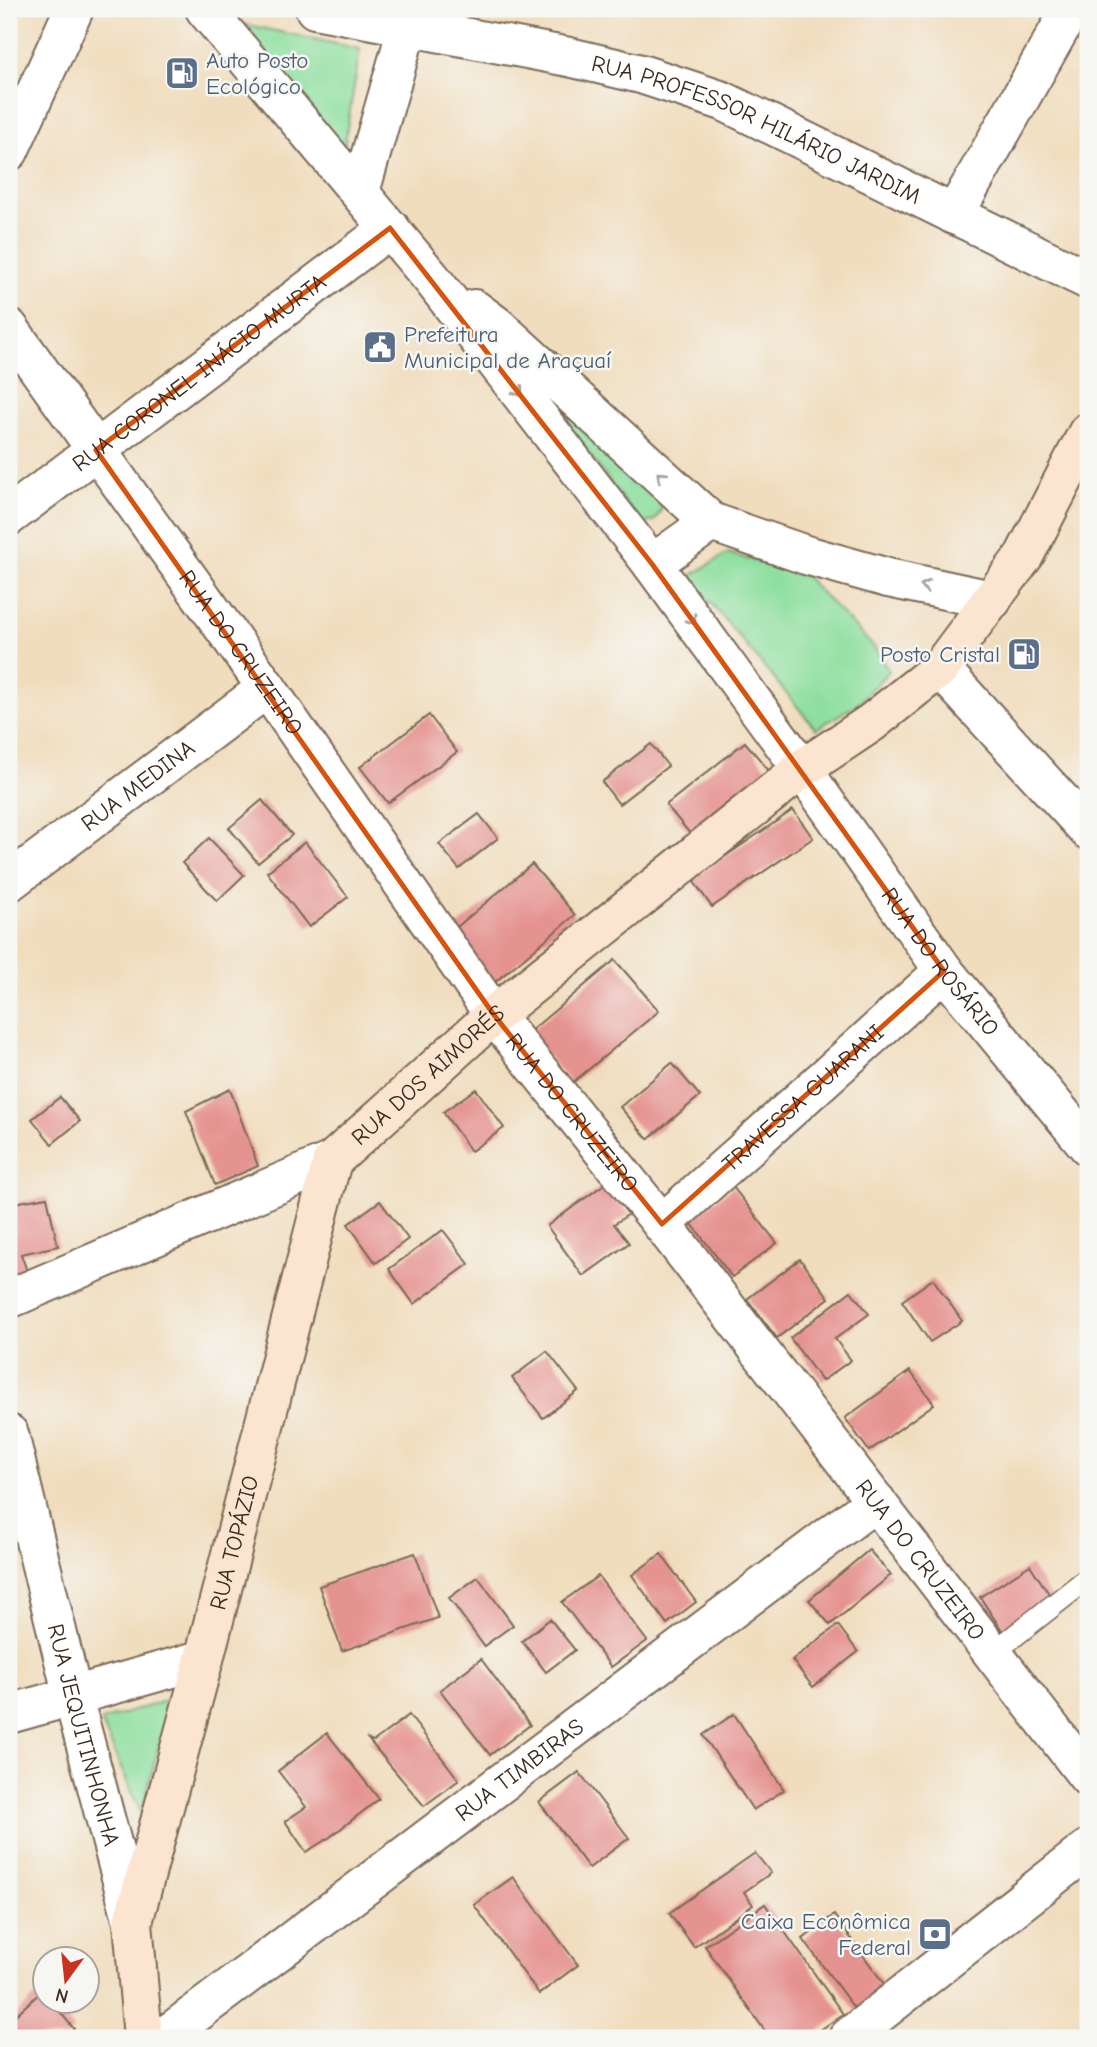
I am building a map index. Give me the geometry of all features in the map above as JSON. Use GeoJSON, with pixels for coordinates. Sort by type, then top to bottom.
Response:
{"type":"FeatureCollection","features":[{"type":"Feature","properties":{"kind":"main road","name":"RUA DOS AIMORÉS"},"geometry":{"type":"LineString","coordinates":[[332,1161],[494,1015],[802,769],[871,723],[940,668],[1024,556],[1088,432]]}},
{"type":"Feature","properties":{"kind":"main road","name":"RUA TOPÁZIO"},"geometry":{"type":"LineString","coordinates":[[133,1922],[204,1659],[332,1161]]}},
{"type":"Feature","properties":{"kind":"main road","name":"RUA JEQUITINHONHA"},"geometry":{"type":"LineString","coordinates":[[133,1922],[144,2038]]}},
{"type":"Feature","properties":{"kind":"street"},"geometry":{"type":"LineString","coordinates":[[9,151],[74,9]]}},
{"type":"Feature","properties":{"kind":"street"},"geometry":{"type":"LineString","coordinates":[[205,9],[432,279],[497,326],[711,522],[806,555],[888,579],[992,600]]}},
{"type":"Feature","properties":{"kind":"street","name":"RUA PROFESSOR HILÁRIO JARDIM"},"geometry":{"type":"LineString","coordinates":[[315,9],[408,25],[641,74],[723,101],[1088,280]]}},
{"type":"Feature","properties":{"kind":"street"},"geometry":{"type":"LineString","coordinates":[[954,215],[1070,9]]}},
{"type":"Feature","properties":{"kind":"street"},"geometry":{"type":"LineString","coordinates":[[360,192],[408,25]]}},
{"type":"Feature","properties":{"kind":"street","name":"RUA CORONEL INÁCIO MURTA"},"geometry":{"type":"LineString","coordinates":[[9,516],[390,228]]}},
{"type":"Feature","properties":{"kind":"street","name":"RUA DO ROSÁRIO"},"geometry":{"type":"LineString","coordinates":[[432,279],[652,564],[802,769],[944,971],[1088,1146]]}},
{"type":"Feature","properties":{"kind":"street","name":"RUA DO CRUZEIRO"},"geometry":{"type":"LineString","coordinates":[[9,328],[267,688],[494,1015],[662,1224],[1088,1777]]}},
{"type":"Feature","properties":{"kind":"street"},"geometry":{"type":"LineString","coordinates":[[652,564],[711,522]]}},
{"type":"Feature","properties":{"kind":"street"},"geometry":{"type":"LineString","coordinates":[[940,668],[1088,830]]}},
{"type":"Feature","properties":{"kind":"street","name":"RUA MEDINA"},"geometry":{"type":"LineString","coordinates":[[9,882],[267,688]]}},
{"type":"Feature","properties":{"kind":"street","name":"TRAVESSA GUARANI"},"geometry":{"type":"LineString","coordinates":[[662,1224],[944,971]]}},
{"type":"Feature","properties":{"kind":"street","name":"RUA DOS AIMORÉS"},"geometry":{"type":"LineString","coordinates":[[9,1299],[332,1161]]}},
{"type":"Feature","properties":{"kind":"street","name":"RUA JEQUITINHONHA"},"geometry":{"type":"LineString","coordinates":[[9,1434],[73,1697],[133,1922]]}},
{"type":"Feature","properties":{"kind":"street","name":"RUA TIMBIRAS"},"geometry":{"type":"LineString","coordinates":[[163,2038],[876,1501]]}},
{"type":"Feature","properties":{"kind":"street"},"geometry":{"type":"LineString","coordinates":[[9,1714],[204,1659]]}},
{"type":"Feature","properties":{"kind":"street"},"geometry":{"type":"LineString","coordinates":[[848,2038],[1088,1849]]}},
{"type":"Feature","properties":{"kind":"lane"},"geometry":{"type":"LineString","coordinates":[[994,1652],[1088,1578]]}},
{"type":"Feature","properties":{"kind":"highlighted area"},"geometry":{"type":"Polygon","coordinates":[[[390,228],[652,564],[944,971],[662,1224],[494,1015],[96,450],[390,228]]]}},
{"type":"Feature","properties":{"kind":"green space"},"geometry":{"type":"Polygon","coordinates":[[[243,24],[360,49],[344,148],[243,24]]]}},
{"type":"Feature","properties":{"kind":"green space"},"geometry":{"type":"Polygon","coordinates":[[[548,398],[662,497],[661,510],[655,520],[642,525],[548,398]]]}},
{"type":"Feature","properties":{"kind":"green space"},"geometry":{"type":"Polygon","coordinates":[[[728,553],[805,576],[874,647],[889,671],[857,704],[816,729],[689,577],[728,553]]]}},
{"type":"Feature","properties":{"kind":"green space"},"geometry":{"type":"Polygon","coordinates":[[[171,1699],[141,1814],[101,1721],[171,1699]]]}},
{"type":"Feature","properties":{"kind":"building"},"geometry":{"type":"Polygon","coordinates":[[[429,715],[457,752],[388,803],[360,767],[429,715]]]}},
{"type":"Feature","properties":{"kind":"building"},"geometry":{"type":"Polygon","coordinates":[[[745,742],[771,773],[692,836],[666,805],[745,742]]]}},
{"type":"Feature","properties":{"kind":"building"},"geometry":{"type":"Polygon","coordinates":[[[651,744],[668,766],[619,804],[602,782],[651,744]]]}},
{"type":"Feature","properties":{"kind":"building"},"geometry":{"type":"Polygon","coordinates":[[[262,800],[292,835],[258,863],[229,828],[262,800]]]}},
{"type":"Feature","properties":{"kind":"building"},"geometry":{"type":"Polygon","coordinates":[[[793,810],[813,838],[712,907],[692,879],[793,810]]]}},
{"type":"Feature","properties":{"kind":"building"},"geometry":{"type":"Polygon","coordinates":[[[479,814],[498,838],[459,869],[439,844],[479,814]]]}},
{"type":"Feature","properties":{"kind":"building"},"geometry":{"type":"Polygon","coordinates":[[[209,838],[244,875],[217,901],[182,863],[209,838]]]}},
{"type":"Feature","properties":{"kind":"building"},"geometry":{"type":"Polygon","coordinates":[[[305,842],[348,897],[309,927],[267,872],[305,842]]]}},
{"type":"Feature","properties":{"kind":"building"},"geometry":{"type":"Polygon","coordinates":[[[532,864],[575,915],[488,988],[445,937],[532,864]]]}},
{"type":"Feature","properties":{"kind":"building"},"geometry":{"type":"Polygon","coordinates":[[[615,960],[659,1011],[571,1084],[528,1033],[615,960]]]}},
{"type":"Feature","properties":{"kind":"building"},"geometry":{"type":"Polygon","coordinates":[[[672,1063],[700,1096],[648,1139],[620,1107],[672,1063]]]}},
{"type":"Feature","properties":{"kind":"building"},"geometry":{"type":"Polygon","coordinates":[[[230,1089],[258,1166],[215,1185],[186,1111],[230,1089]]]}},
{"type":"Feature","properties":{"kind":"building"},"geometry":{"type":"Polygon","coordinates":[[[476,1089],[504,1128],[471,1151],[443,1112],[476,1089]]]}},
{"type":"Feature","properties":{"kind":"building"},"geometry":{"type":"Polygon","coordinates":[[[60,1097],[80,1121],[52,1144],[32,1119],[60,1097]]]}},
{"type":"Feature","properties":{"kind":"building"},"geometry":{"type":"Polygon","coordinates":[[[606,1183],[629,1214],[614,1224],[629,1243],[583,1276],[547,1226],[606,1183]]]}},
{"type":"Feature","properties":{"kind":"building"},"geometry":{"type":"Polygon","coordinates":[[[733,1187],[777,1243],[732,1277],[689,1220],[733,1187]]]}},
{"type":"Feature","properties":{"kind":"building"},"geometry":{"type":"Polygon","coordinates":[[[47,1197],[58,1246],[21,1254],[30,1280],[9,1288],[9,1204],[47,1197]]]}},
{"type":"Feature","properties":{"kind":"building"},"geometry":{"type":"Polygon","coordinates":[[[380,1201],[408,1239],[376,1263],[348,1224],[380,1201]]]}},
{"type":"Feature","properties":{"kind":"building"},"geometry":{"type":"Polygon","coordinates":[[[443,1230],[469,1264],[414,1304],[389,1269],[443,1230]]]}},
{"type":"Feature","properties":{"kind":"building"},"geometry":{"type":"Polygon","coordinates":[[[800,1259],[829,1298],[777,1338],[747,1299],[800,1259]]]}},
{"type":"Feature","properties":{"kind":"building"},"geometry":{"type":"Polygon","coordinates":[[[933,1279],[962,1321],[930,1342],[902,1301],[933,1279]]]}},
{"type":"Feature","properties":{"kind":"building"},"geometry":{"type":"Polygon","coordinates":[[[851,1291],[869,1314],[835,1339],[851,1360],[822,1381],[790,1338],[851,1291]]]}},
{"type":"Feature","properties":{"kind":"building"},"geometry":{"type":"Polygon","coordinates":[[[547,1351],[578,1391],[543,1418],[512,1378],[547,1351]]]}},
{"type":"Feature","properties":{"kind":"building"},"geometry":{"type":"Polygon","coordinates":[[[910,1371],[934,1404],[869,1451],[845,1418],[910,1371]]]}},
{"type":"Feature","properties":{"kind":"building"},"geometry":{"type":"Polygon","coordinates":[[[869,1550],[891,1575],[830,1625],[809,1600],[869,1550]]]}},
{"type":"Feature","properties":{"kind":"building"},"geometry":{"type":"Polygon","coordinates":[[[415,1553],[438,1618],[342,1651],[319,1586],[415,1553]]]}},
{"type":"Feature","properties":{"kind":"building"},"geometry":{"type":"Polygon","coordinates":[[[661,1554],[696,1602],[667,1624],[632,1575],[661,1554]]]}},
{"type":"Feature","properties":{"kind":"building"},"geometry":{"type":"Polygon","coordinates":[[[1030,1565],[1053,1600],[1003,1632],[980,1597],[1030,1565]]]}},
{"type":"Feature","properties":{"kind":"building"},"geometry":{"type":"Polygon","coordinates":[[[598,1576],[647,1641],[611,1667],[562,1602],[598,1576]]]}},
{"type":"Feature","properties":{"kind":"building"},"geometry":{"type":"Polygon","coordinates":[[[478,1577],[513,1625],[484,1646],[449,1598],[478,1577]]]}},
{"type":"Feature","properties":{"kind":"building"},"geometry":{"type":"Polygon","coordinates":[[[550,1619],[575,1650],[546,1672],[522,1641],[550,1619]]]}},
{"type":"Feature","properties":{"kind":"building"},"geometry":{"type":"Polygon","coordinates":[[[838,1625],[858,1652],[813,1687],[792,1660],[838,1625]]]}},
{"type":"Feature","properties":{"kind":"building"},"geometry":{"type":"Polygon","coordinates":[[[481,1659],[530,1725],[490,1755],[440,1690],[481,1659]]]}},
{"type":"Feature","properties":{"kind":"building"},"geometry":{"type":"Polygon","coordinates":[[[734,1714],[784,1790],[753,1810],[703,1735],[734,1714]]]}},
{"type":"Feature","properties":{"kind":"building"},"geometry":{"type":"Polygon","coordinates":[[[409,1715],[459,1780],[424,1806],[368,1739],[374,1741],[409,1715]]]}},
{"type":"Feature","properties":{"kind":"building"},"geometry":{"type":"Polygon","coordinates":[[[327,1733],[379,1799],[306,1852],[285,1821],[306,1807],[278,1771],[327,1733]]]}},
{"type":"Feature","properties":{"kind":"building"},"geometry":{"type":"Polygon","coordinates":[[[579,1772],[629,1838],[589,1868],[539,1802],[579,1772]]]}},
{"type":"Feature","properties":{"kind":"building"},"geometry":{"type":"Polygon","coordinates":[[[755,1853],[771,1873],[744,1892],[753,1905],[694,1947],[669,1913],[755,1853]]]}},
{"type":"Feature","properties":{"kind":"building"},"geometry":{"type":"Polygon","coordinates":[[[513,1877],[578,1965],[539,1994],[474,1905],[513,1877]]]}},
{"type":"Feature","properties":{"kind":"building"},"geometry":{"type":"Polygon","coordinates":[[[765,1904],[843,2014],[809,2038],[770,2038],[705,1946],[765,1904]]]}},
{"type":"Feature","properties":{"kind":"building"},"geometry":{"type":"Polygon","coordinates":[[[834,1915],[887,1988],[856,2011],[803,1939],[834,1915]]]}},
{"type":"Feature","properties":{"kind":"building"},"geometry":{"type":"Polygon","coordinates":[[[32,2000],[32,2016],[63,2016],[74,2029],[66,2038],[9,2038],[9,2021],[32,2000]]]}},
{"type":"Feature","properties":{"kind":"place","name":"Auto Posto Ecológico"},"geometry":{"type":"Point","coordinates":[182,73]}},
{"type":"Feature","properties":{"kind":"place","name":"Prefeitura Municipal de Araçuaí"},"geometry":{"type":"Point","coordinates":[380,347]}},
{"type":"Feature","properties":{"kind":"place","name":"Posto Cristal"},"geometry":{"type":"Point","coordinates":[1024,654]}},
{"type":"Feature","properties":{"kind":"place","name":"Caixa Econômica Federal"},"geometry":{"type":"Point","coordinates":[935,1934]}}]}
